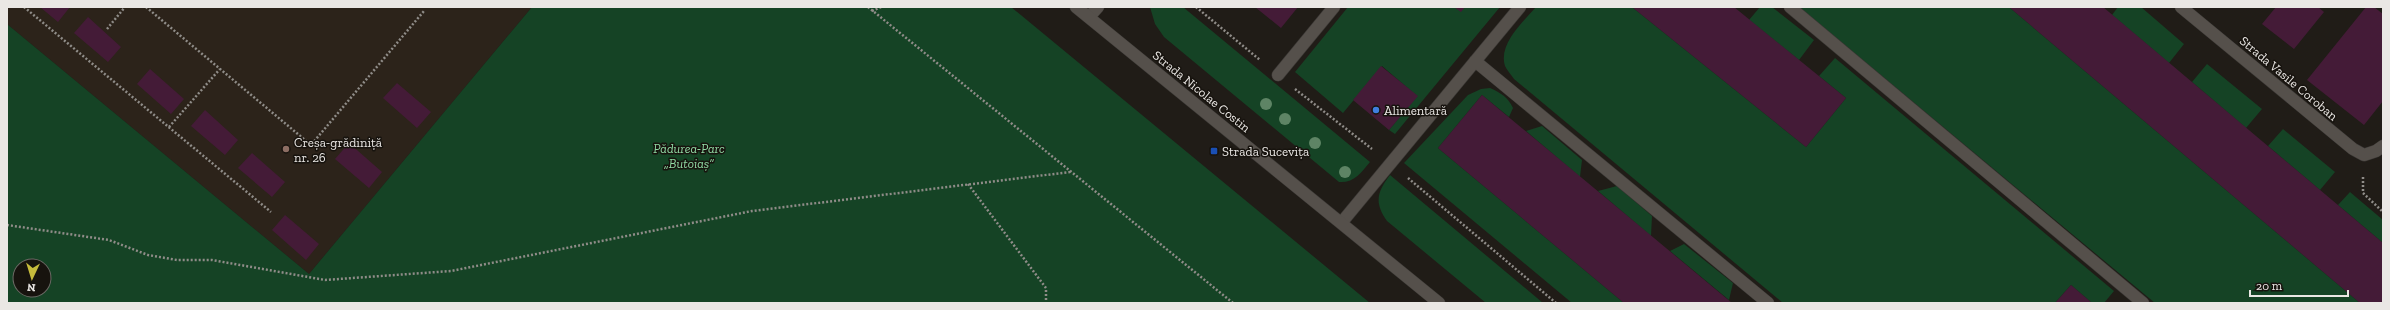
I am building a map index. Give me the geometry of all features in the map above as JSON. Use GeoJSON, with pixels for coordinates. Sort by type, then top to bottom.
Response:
{"type":"FeatureCollection","features":[{"type":"Feature","properties":{"kind":"main road","name":"Strada Nicolae Costin"},"geometry":{"type":"LineString","coordinates":[[1076,7],[1342,222],[1439,303]]}},
{"type":"Feature","properties":{"kind":"main road"},"geometry":{"type":"LineString","coordinates":[[1089,17],[1098,7]]}},
{"type":"Feature","properties":{"kind":"main road"},"geometry":{"type":"LineString","coordinates":[[1278,75],[1334,7]]}},
{"type":"Feature","properties":{"kind":"main road"},"geometry":{"type":"LineString","coordinates":[[1342,222],[1520,7]]}},
{"type":"Feature","properties":{"kind":"main road"},"geometry":{"type":"LineString","coordinates":[[1790,7],[2143,303]]}},
{"type":"Feature","properties":{"kind":"main road","name":"Strada Vasile Coroban"},"geometry":{"type":"LineString","coordinates":[[2181,7],[2353,149],[2364,155]]}},
{"type":"Feature","properties":{"kind":"main road"},"geometry":{"type":"LineString","coordinates":[[1475,61],[1768,303]]}},
{"type":"Feature","properties":{"kind":"main road"},"geometry":{"type":"LineString","coordinates":[[2364,155],[2376,151],[2383,146]]}},
{"type":"Feature","properties":{"kind":"path"},"geometry":{"type":"LineString","coordinates":[[24,7],[271,212]]}},
{"type":"Feature","properties":{"kind":"path"},"geometry":{"type":"LineString","coordinates":[[107,29],[124,7]]}},
{"type":"Feature","properties":{"kind":"path"},"geometry":{"type":"LineString","coordinates":[[146,7],[311,145],[424,11]]}},
{"type":"Feature","properties":{"kind":"path"},"geometry":{"type":"LineString","coordinates":[[868,7],[1233,303]]}},
{"type":"Feature","properties":{"kind":"path"},"geometry":{"type":"LineString","coordinates":[[872,11],[881,7]]}},
{"type":"Feature","properties":{"kind":"path"},"geometry":{"type":"LineString","coordinates":[[169,127],[220,69]]}},
{"type":"Feature","properties":{"kind":"path"},"geometry":{"type":"LineString","coordinates":[[2364,155],[2362,193],[2383,212]]}},
{"type":"Feature","properties":{"kind":"path"},"geometry":{"type":"LineString","coordinates":[[7,225],[109,240],[148,255],[177,260],[212,260],[325,280],[451,271],[752,211],[1070,172]]}},
{"type":"Feature","properties":{"kind":"path"},"geometry":{"type":"LineString","coordinates":[[968,184],[1046,288],[1046,303]]}},
{"type":"Feature","properties":{"kind":"shaded area","name":"Creșa-grădiniță nr. 26"},"geometry":{"type":"Polygon","coordinates":[[[7,7],[532,7],[309,274],[7,24],[7,7]]]}},
{"type":"Feature","properties":{"kind":"green space","name":"Pădurea-Parc „Butoiaș”"},"geometry":{"type":"Polygon","coordinates":[[[532,7],[1011,7],[1370,303],[7,303],[7,24],[309,274],[532,7]]]}},
{"type":"Feature","properties":{"kind":"green space"},"geometry":{"type":"Polygon","coordinates":[[[1150,7],[1183,7],[1370,162],[1353,179],[1339,182],[1164,37],[1155,24],[1150,7]]]}},
{"type":"Feature","properties":{"kind":"green space"},"geometry":{"type":"Polygon","coordinates":[[[1348,7],[1500,7],[1395,134],[1389,130],[1417,96],[1382,66],[1343,113],[1295,72],[1348,7]]]}},
{"type":"Feature","properties":{"kind":"green space"},"geometry":{"type":"Polygon","coordinates":[[[1536,7],[1632,7],[1806,147],[1846,98],[1819,76],[1835,58],[2114,291],[2104,303],[2092,303],[2071,285],[2055,303],[1783,303],[1514,79],[1505,66],[1505,50],[1513,34],[1536,7]]]}},
{"type":"Feature","properties":{"kind":"green space"},"geometry":{"type":"Polygon","coordinates":[[[1760,7],[1772,7],[1814,40],[1799,60],[1749,20],[1760,7]]]}},
{"type":"Feature","properties":{"kind":"green space"},"geometry":{"type":"Polygon","coordinates":[[[1799,7],[2009,7],[2360,303],[2155,303],[1799,7]]]}},
{"type":"Feature","properties":{"kind":"green space"},"geometry":{"type":"Polygon","coordinates":[[[2118,7],[2141,7],[2184,44],[2169,63],[2112,15],[2118,7]]]}},
{"type":"Feature","properties":{"kind":"green space"},"geometry":{"type":"Polygon","coordinates":[[[2207,64],[2262,109],[2246,128],[2192,82],[2207,64]]]}},
{"type":"Feature","properties":{"kind":"green space"},"geometry":{"type":"Polygon","coordinates":[[[1490,88],[1504,96],[1511,104],[1513,108],[1509,117],[1482,95],[1438,148],[1624,303],[1572,303],[1404,163],[1468,95],[1481,89],[1490,88]]]}},
{"type":"Feature","properties":{"kind":"green space"},"geometry":{"type":"Polygon","coordinates":[[[1542,126],[1582,160],[1580,177],[1526,131],[1542,126]]]}},
{"type":"Feature","properties":{"kind":"green space"},"geometry":{"type":"Polygon","coordinates":[[[2283,129],[2335,172],[2320,190],[2268,146],[2283,129]]]}},
{"type":"Feature","properties":{"kind":"green space"},"geometry":{"type":"Polygon","coordinates":[[[1390,175],[1543,303],[1486,303],[1387,221],[1380,209],[1379,198],[1382,187],[1390,175]]]}},
{"type":"Feature","properties":{"kind":"green space"},"geometry":{"type":"Polygon","coordinates":[[[1617,186],[1652,216],[1651,236],[1598,191],[1617,186]]]}},
{"type":"Feature","properties":{"kind":"green space"},"geometry":{"type":"Polygon","coordinates":[[[2350,192],[2383,220],[2383,243],[2338,205],[2350,192]]]}},
{"type":"Feature","properties":{"kind":"green space"},"geometry":{"type":"Polygon","coordinates":[[[1684,244],[1733,283],[1729,300],[1670,251],[1684,244]]]}},
{"type":"Feature","properties":{"kind":"building"},"geometry":{"type":"Polygon","coordinates":[[[40,7],[70,7],[58,22],[40,7]]]}},
{"type":"Feature","properties":{"kind":"building"},"geometry":{"type":"Polygon","coordinates":[[[1255,7],[1298,7],[1281,28],[1255,7]]]}},
{"type":"Feature","properties":{"kind":"building"},"geometry":{"type":"Polygon","coordinates":[[[1454,7],[1465,7],[1461,12],[1454,7]]]}},
{"type":"Feature","properties":{"kind":"building"},"geometry":{"type":"Polygon","coordinates":[[[1632,7],[1734,7],[1846,98],[1806,147],[1632,7]]]}},
{"type":"Feature","properties":{"kind":"building"},"geometry":{"type":"Polygon","coordinates":[[[2009,7],[2103,7],[2383,243],[2383,303],[2360,303],[2009,7]]]}},
{"type":"Feature","properties":{"kind":"building"},"geometry":{"type":"Polygon","coordinates":[[[2276,7],[2318,7],[2324,12],[2294,49],[2262,24],[2276,7]]]}},
{"type":"Feature","properties":{"kind":"building"},"geometry":{"type":"Polygon","coordinates":[[[2366,7],[2374,7],[2383,14],[2383,101],[2364,125],[2307,80],[2366,7]]]}},
{"type":"Feature","properties":{"kind":"building"},"geometry":{"type":"Polygon","coordinates":[[[88,17],[121,47],[108,62],[74,33],[88,17]]]}},
{"type":"Feature","properties":{"kind":"building"},"geometry":{"type":"Polygon","coordinates":[[[1381,66],[1418,96],[1389,130],[1353,100],[1381,66]]]}},
{"type":"Feature","properties":{"kind":"building"},"geometry":{"type":"Polygon","coordinates":[[[150,69],[184,99],[171,114],[137,84],[150,69]]]}},
{"type":"Feature","properties":{"kind":"building"},"geometry":{"type":"Polygon","coordinates":[[[397,83],[431,112],[417,128],[383,98],[397,83]]]}},
{"type":"Feature","properties":{"kind":"building"},"geometry":{"type":"Polygon","coordinates":[[[1482,95],[1732,303],[1624,303],[1438,148],[1482,95]]]}},
{"type":"Feature","properties":{"kind":"building"},"geometry":{"type":"Polygon","coordinates":[[[205,110],[238,140],[225,155],[191,126],[205,110]]]}},
{"type":"Feature","properties":{"kind":"building"},"geometry":{"type":"Polygon","coordinates":[[[349,143],[382,172],[369,188],[335,159],[349,143]]]}},
{"type":"Feature","properties":{"kind":"building"},"geometry":{"type":"Polygon","coordinates":[[[252,153],[285,182],[272,197],[238,168],[252,153]]]}},
{"type":"Feature","properties":{"kind":"building"},"geometry":{"type":"Polygon","coordinates":[[[285,215],[319,244],[306,260],[272,230],[285,215]]]}},
{"type":"Feature","properties":{"kind":"building"},"geometry":{"type":"Polygon","coordinates":[[[2071,285],[2092,303],[2055,303],[2071,285]]]}},
{"type":"Feature","properties":{"kind":"place","name":"Alimentară"},"geometry":{"type":"Point","coordinates":[1376,110]}},
{"type":"Feature","properties":{"kind":"place","name":"Creșa-grădiniță nr. 26"},"geometry":{"type":"Point","coordinates":[286,149]}},
{"type":"Feature","properties":{"kind":"place","name":"Strada Sucevița"},"geometry":{"type":"Point","coordinates":[1214,151]}}]}
